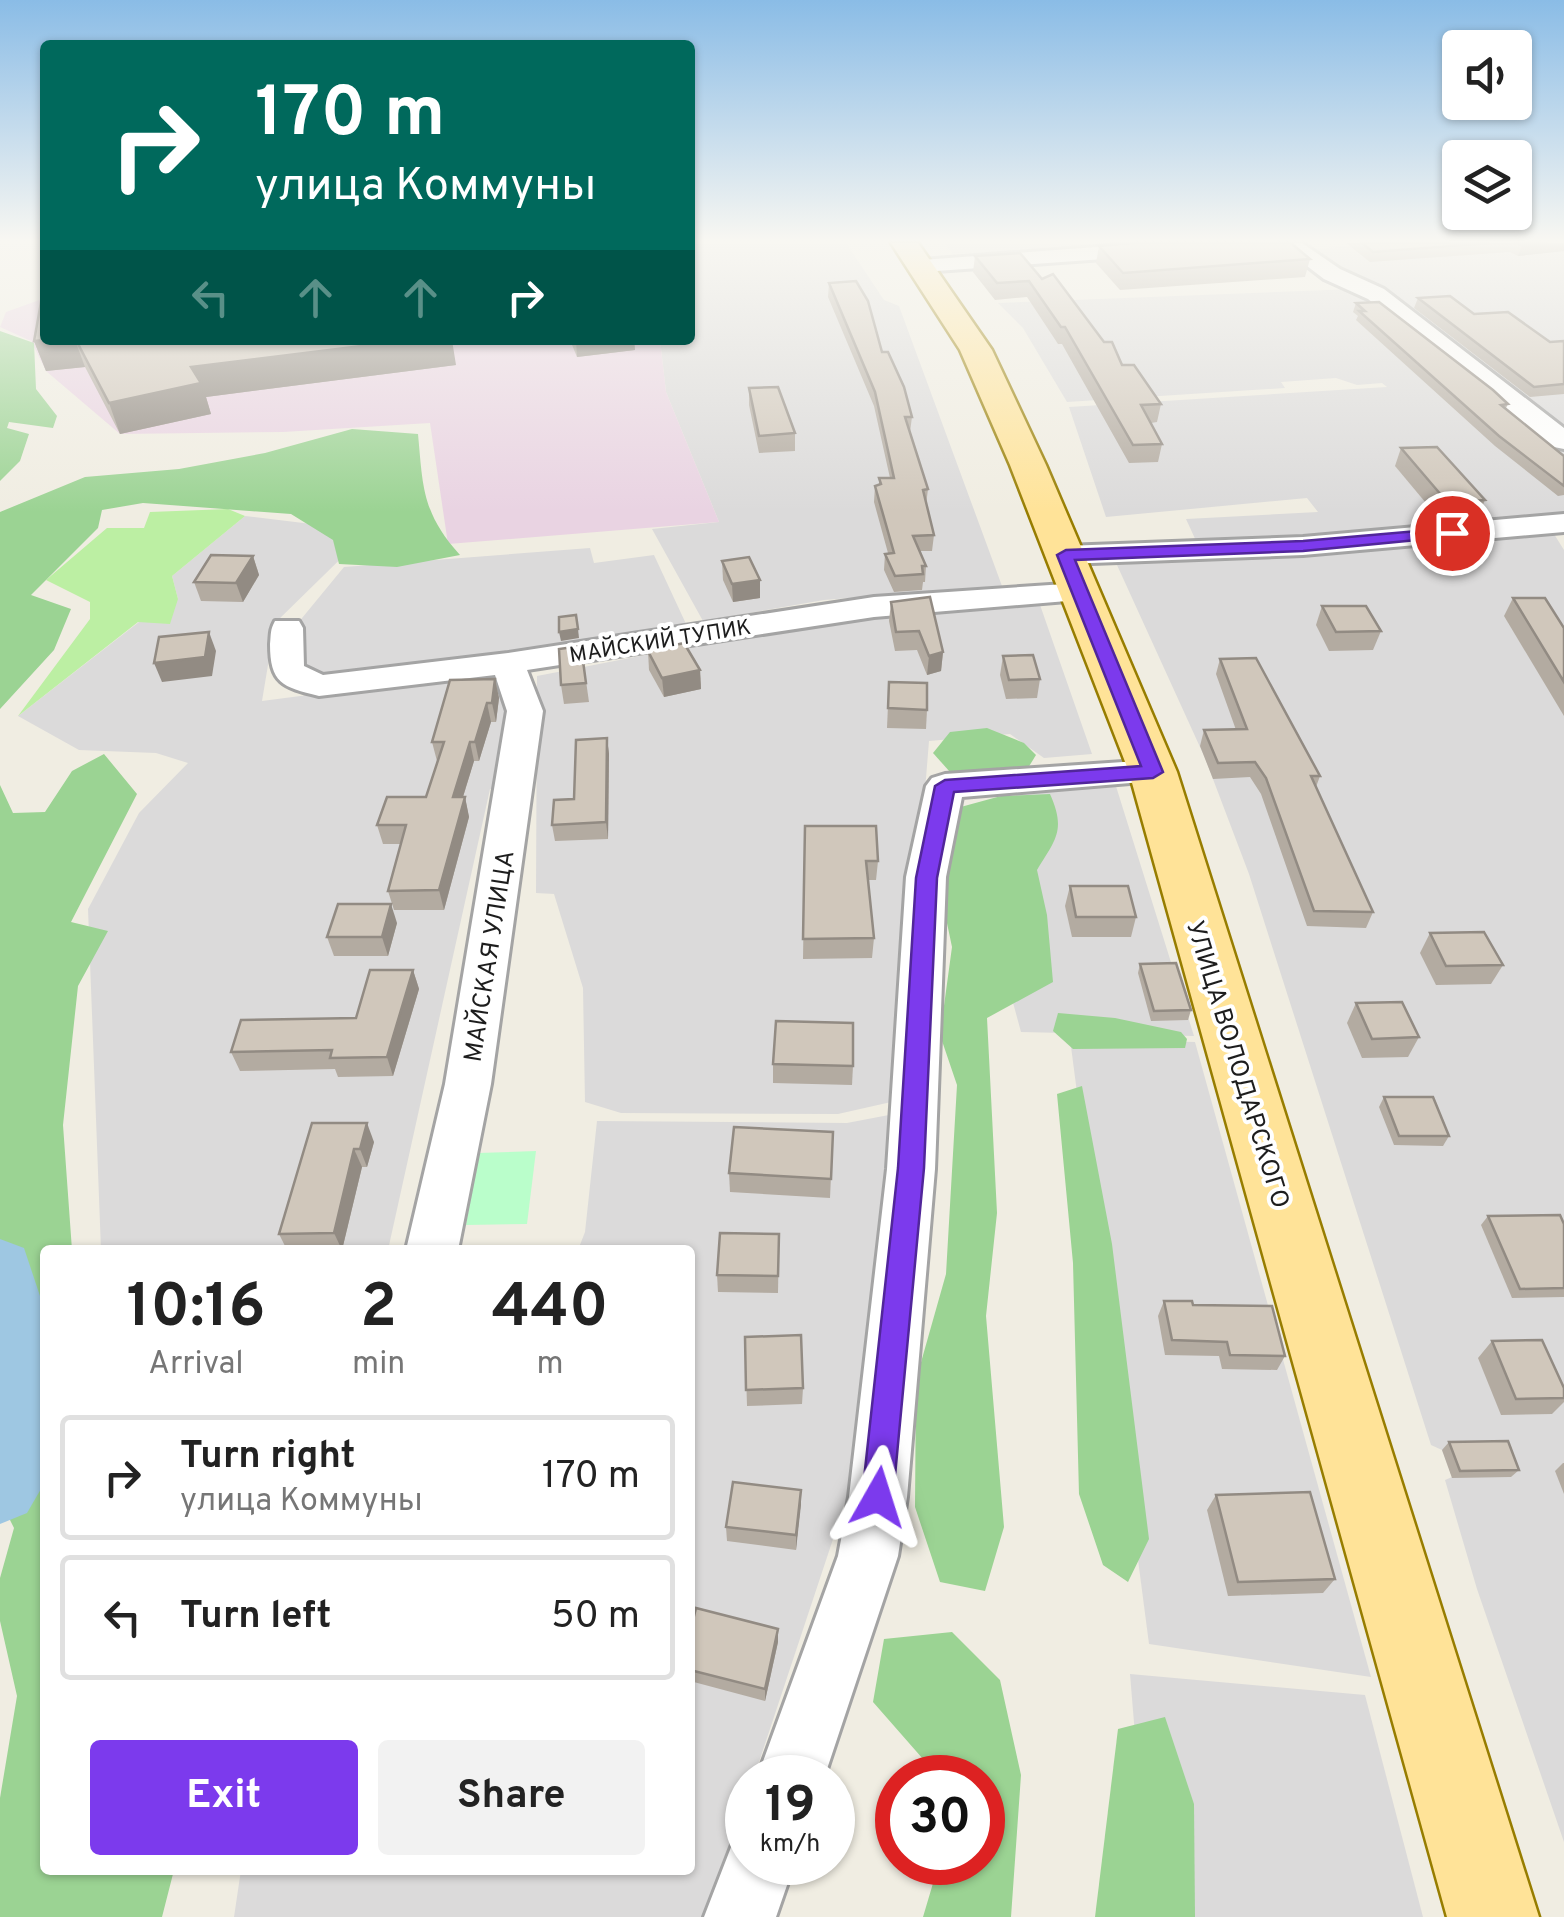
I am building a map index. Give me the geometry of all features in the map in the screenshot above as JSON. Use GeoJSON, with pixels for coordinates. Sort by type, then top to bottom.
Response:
{"type":"FeatureCollection","features":[{"type":"Feature","properties":{"kind":"main road","name":"УЛИЦА ВОЛОДАРСКОГО"},"geometry":{"type":"LineString","coordinates":[[964,332],[976,350],[1073,573],[1153,772],[1493,1917]]}},
{"type":"Feature","properties":{"kind":"street"},"geometry":{"type":"LineString","coordinates":[[1425,332],[1564,441]]}},
{"type":"Feature","properties":{"kind":"street","name":"МАЙСКИЙ ТУПИК"},"geometry":{"type":"LineString","coordinates":[[286,628],[287,671],[320,686],[508,664],[1073,573],[1303,546],[1564,523]]}},
{"type":"Feature","properties":{"kind":"street","name":"МАЙСКАЯ УЛИЦА"},"geometry":{"type":"LineString","coordinates":[[433,1245],[468,1084],[525,712],[508,664]]}},
{"type":"Feature","properties":{"kind":"street"},"geometry":{"type":"LineString","coordinates":[[798,1755],[868,1556],[878,1497],[911,1168],[926,878],[945,786],[1153,772]]}},
{"type":"Feature","properties":{"kind":"street"},"geometry":{"type":"LineString","coordinates":[[740,1917],[752,1885]]}},
{"type":"Feature","properties":{"kind":"shaded area"},"geometry":{"type":"Polygon","coordinates":[[[12,332],[40,332],[40,345],[661,345],[666,392],[719,522],[448,544],[430,423],[283,432],[120,434],[46,371],[31,341],[12,332]]]}},
{"type":"Feature","properties":{"kind":"shaded area"},"geometry":{"type":"Polygon","coordinates":[[[695,332],[909,332],[1002,586],[824,600],[703,621],[652,529],[719,522],[666,392],[661,345],[695,345],[695,332]]]}},
{"type":"Feature","properties":{"kind":"shaded area"},"geometry":{"type":"Polygon","coordinates":[[[1026,332],[1410,332],[1564,452],[1564,515],[1363,535],[1197,543],[1186,519],[1318,512],[1307,498],[1106,517],[1069,407],[1387,387],[1382,383],[1357,385],[1336,378],[1281,382],[1285,388],[1067,402],[1026,332]]]}},
{"type":"Feature","properties":{"kind":"shaded area"},"geometry":{"type":"Polygon","coordinates":[[[1428,332],[1564,332],[1564,434],[1428,332]]]}},
{"type":"Feature","properties":{"kind":"shaded area"},"geometry":{"type":"Polygon","coordinates":[[[245,516],[369,531],[275,623],[262,701],[485,672],[507,686],[504,789],[490,789],[389,1245],[101,1245],[88,909],[139,813],[188,763],[156,753],[79,750],[18,716],[139,622],[178,599],[172,576],[245,516]]]}},
{"type":"Feature","properties":{"kind":"shaded area"},"geometry":{"type":"Polygon","coordinates":[[[1554,534],[1564,550],[1564,1842],[1477,1589],[1445,1480],[1452,1477],[1442,1450],[1431,1445],[1249,874],[1205,758],[1117,565],[1554,534]]]}},
{"type":"Feature","properties":{"kind":"shaded area"},"geometry":{"type":"Polygon","coordinates":[[[590,548],[594,563],[654,555],[687,626],[324,677],[300,665],[293,629],[344,567],[590,548]]]}},
{"type":"Feature","properties":{"kind":"shaded area"},"geometry":{"type":"Polygon","coordinates":[[[1039,602],[1092,754],[1044,758],[1010,734],[929,741],[900,1100],[838,1114],[621,1113],[585,1102],[583,988],[554,894],[536,893],[537,676],[877,610],[1039,602]]]}},
{"type":"Feature","properties":{"kind":"shaded area"},"geometry":{"type":"Polygon","coordinates":[[[1115,783],[1194,1036],[1021,1032],[978,874],[1030,867],[1015,788],[1115,783]]]}},
{"type":"Feature","properties":{"kind":"shaded area"},"geometry":{"type":"Polygon","coordinates":[[[1070,1039],[1195,1042],[1371,1677],[1149,1644],[1070,1039]]]}},
{"type":"Feature","properties":{"kind":"shaded area"},"geometry":{"type":"Polygon","coordinates":[[[894,1114],[848,1494],[761,1755],[725,1755],[725,1863],[707,1917],[234,1917],[240,1875],[695,1875],[695,1245],[580,1245],[585,1232],[597,1121],[847,1123],[894,1114]]]}},
{"type":"Feature","properties":{"kind":"shaded area"},"geometry":{"type":"Polygon","coordinates":[[[1130,1674],[1365,1695],[1423,1917],[1150,1917],[1130,1674]]]}},
{"type":"Feature","properties":{"kind":"green space"},"geometry":{"type":"Polygon","coordinates":[[[0,332],[4,332],[34,343],[36,389],[57,416],[53,428],[9,422],[7,428],[29,434],[20,461],[0,481],[0,332]]]}},
{"type":"Feature","properties":{"kind":"green space"},"geometry":{"type":"Polygon","coordinates":[[[352,429],[418,434],[423,485],[431,512],[460,555],[397,567],[339,564],[333,540],[291,514],[143,503],[102,510],[98,528],[31,595],[71,609],[54,650],[0,709],[0,512],[85,477],[179,469],[265,453],[352,429]]]}},
{"type":"Feature","properties":{"kind":"green space"},"geometry":{"type":"Polygon","coordinates":[[[228,509],[245,516],[172,576],[178,599],[170,624],[138,622],[18,716],[90,619],[90,602],[46,580],[107,528],[144,528],[150,512],[228,509]]]}},
{"type":"Feature","properties":{"kind":"green space"},"geometry":{"type":"Polygon","coordinates":[[[987,728],[1024,743],[1036,755],[1028,768],[990,774],[950,772],[933,753],[950,732],[987,728]]]}},
{"type":"Feature","properties":{"kind":"green space"},"geometry":{"type":"Polygon","coordinates":[[[104,754],[137,794],[71,922],[108,931],[78,986],[63,1125],[72,1245],[40,1245],[40,1875],[173,1875],[162,1917],[0,1917],[0,1798],[17,1696],[0,1621],[0,1578],[14,1528],[0,1500],[0,785],[13,813],[45,812],[72,771],[104,754]]]}},
{"type":"Feature","properties":{"kind":"green space"},"geometry":{"type":"Polygon","coordinates":[[[1050,794],[1057,834],[1037,870],[1047,915],[1053,982],[987,1018],[997,1213],[986,1316],[1004,1527],[985,1591],[940,1582],[915,1507],[916,1380],[946,1274],[957,1085],[940,1035],[952,947],[938,880],[957,808],[1001,796],[1050,794]]]}},
{"type":"Feature","properties":{"kind":"green space"},"geometry":{"type":"Polygon","coordinates":[[[1058,1013],[1115,1018],[1181,1032],[1187,1039],[1185,1048],[1073,1049],[1053,1031],[1058,1013]]]}},
{"type":"Feature","properties":{"kind":"green space"},"geometry":{"type":"Polygon","coordinates":[[[1082,1086],[1112,1244],[1149,1539],[1128,1582],[1103,1565],[1079,1494],[1073,1263],[1057,1094],[1082,1086]]]}},
{"type":"Feature","properties":{"kind":"green space"},"geometry":{"type":"Polygon","coordinates":[[[536,1151],[527,1224],[466,1225],[478,1153],[536,1151]]]}},
{"type":"Feature","properties":{"kind":"green space"},"geometry":{"type":"Polygon","coordinates":[[[952,1632],[1000,1680],[1021,1775],[1011,1917],[923,1917],[932,1885],[1005,1885],[1005,1755],[919,1755],[873,1702],[884,1639],[952,1632]]]}},
{"type":"Feature","properties":{"kind":"green space"},"geometry":{"type":"Polygon","coordinates":[[[1165,1717],[1194,1804],[1195,1917],[1095,1917],[1118,1729],[1165,1717]]]}},
{"type":"Feature","properties":{"kind":"building"},"geometry":{"type":"Polygon","coordinates":[[[850,332],[877,332],[882,352],[888,352],[904,387],[912,417],[905,417],[928,489],[923,490],[934,535],[913,536],[926,566],[922,566],[923,574],[895,576],[885,554],[894,553],[875,486],[881,484],[879,478],[894,478],[875,392],[850,332]]]}},
{"type":"Feature","properties":{"kind":"building"},"geometry":{"type":"Polygon","coordinates":[[[1068,332],[1097,332],[1104,342],[1112,342],[1122,365],[1134,365],[1161,404],[1141,405],[1162,444],[1133,445],[1068,332]]]}},
{"type":"Feature","properties":{"kind":"building"},"geometry":{"type":"Polygon","coordinates":[[[1383,332],[1418,332],[1493,390],[1508,404],[1501,405],[1564,456],[1564,486],[1499,436],[1383,332]]]}},
{"type":"Feature","properties":{"kind":"building"},"geometry":{"type":"Polygon","coordinates":[[[1463,332],[1537,332],[1550,342],[1564,341],[1564,384],[1534,387],[1463,332]]]}},
{"type":"Feature","properties":{"kind":"building"},"geometry":{"type":"Polygon","coordinates":[[[79,345],[369,345],[191,367],[201,383],[109,403],[79,345]]]}},
{"type":"Feature","properties":{"kind":"building"},"geometry":{"type":"Polygon","coordinates":[[[778,387],[795,433],[759,436],[749,388],[778,387]]]}},
{"type":"Feature","properties":{"kind":"building"},"geometry":{"type":"Polygon","coordinates":[[[1437,447],[1485,500],[1448,503],[1401,448],[1437,447]]]}},
{"type":"Feature","properties":{"kind":"building"},"geometry":{"type":"Polygon","coordinates":[[[211,555],[253,556],[236,583],[194,582],[211,555]]]}},
{"type":"Feature","properties":{"kind":"building"},"geometry":{"type":"Polygon","coordinates":[[[749,557],[760,580],[732,584],[722,561],[749,557]]]}},
{"type":"Feature","properties":{"kind":"building"},"geometry":{"type":"Polygon","coordinates":[[[930,597],[943,652],[929,656],[919,631],[896,632],[891,602],[930,597]]]}},
{"type":"Feature","properties":{"kind":"building"},"geometry":{"type":"Polygon","coordinates":[[[1513,598],[1545,598],[1564,628],[1564,682],[1513,598]]]}},
{"type":"Feature","properties":{"kind":"building"},"geometry":{"type":"Polygon","coordinates":[[[1322,606],[1366,606],[1381,631],[1336,632],[1322,606]]]}},
{"type":"Feature","properties":{"kind":"building"},"geometry":{"type":"Polygon","coordinates":[[[576,615],[578,629],[559,632],[559,617],[576,615]]]}},
{"type":"Feature","properties":{"kind":"building"},"geometry":{"type":"Polygon","coordinates":[[[209,632],[205,657],[154,663],[159,637],[209,632]]]}},
{"type":"Feature","properties":{"kind":"building"},"geometry":{"type":"Polygon","coordinates":[[[684,643],[700,670],[662,678],[648,651],[684,643]]]}},
{"type":"Feature","properties":{"kind":"building"},"geometry":{"type":"Polygon","coordinates":[[[581,646],[586,683],[561,685],[559,649],[581,646]]]}},
{"type":"Feature","properties":{"kind":"building"},"geometry":{"type":"Polygon","coordinates":[[[1033,655],[1040,679],[1009,680],[1003,656],[1033,655]]]}},
{"type":"Feature","properties":{"kind":"building"},"geometry":{"type":"Polygon","coordinates":[[[1256,658],[1320,776],[1311,776],[1373,912],[1314,911],[1266,778],[1255,762],[1218,763],[1204,730],[1247,729],[1220,659],[1256,658]]]}},
{"type":"Feature","properties":{"kind":"building"},"geometry":{"type":"Polygon","coordinates":[[[495,679],[492,703],[487,703],[475,742],[470,742],[453,797],[465,797],[439,890],[388,891],[406,825],[377,825],[387,797],[426,797],[444,742],[432,742],[450,680],[495,679]]]}},
{"type":"Feature","properties":{"kind":"building"},"geometry":{"type":"Polygon","coordinates":[[[889,682],[927,683],[927,710],[888,708],[889,682]]]}},
{"type":"Feature","properties":{"kind":"building"},"geometry":{"type":"Polygon","coordinates":[[[607,738],[606,822],[552,825],[554,800],[574,799],[576,740],[607,738]]]}},
{"type":"Feature","properties":{"kind":"building"},"geometry":{"type":"Polygon","coordinates":[[[805,826],[876,826],[878,861],[866,861],[874,938],[803,939],[805,826]]]}},
{"type":"Feature","properties":{"kind":"building"},"geometry":{"type":"Polygon","coordinates":[[[1070,886],[1128,886],[1136,917],[1076,917],[1070,886]]]}},
{"type":"Feature","properties":{"kind":"building"},"geometry":{"type":"Polygon","coordinates":[[[338,904],[391,904],[382,937],[327,937],[338,904]]]}},
{"type":"Feature","properties":{"kind":"building"},"geometry":{"type":"Polygon","coordinates":[[[1484,932],[1503,965],[1446,966],[1430,933],[1484,932]]]}},
{"type":"Feature","properties":{"kind":"building"},"geometry":{"type":"Polygon","coordinates":[[[1176,963],[1191,1010],[1154,1011],[1140,964],[1176,963]]]}},
{"type":"Feature","properties":{"kind":"building"},"geometry":{"type":"Polygon","coordinates":[[[370,970],[413,970],[387,1057],[330,1058],[332,1050],[231,1052],[241,1020],[356,1018],[370,970]]]}},
{"type":"Feature","properties":{"kind":"building"},"geometry":{"type":"Polygon","coordinates":[[[1402,1002],[1419,1037],[1372,1039],[1356,1003],[1402,1002]]]}},
{"type":"Feature","properties":{"kind":"building"},"geometry":{"type":"Polygon","coordinates":[[[776,1021],[853,1023],[853,1066],[773,1064],[776,1021]]]}},
{"type":"Feature","properties":{"kind":"building"},"geometry":{"type":"Polygon","coordinates":[[[1384,1097],[1433,1097],[1449,1136],[1399,1136],[1384,1097]]]}},
{"type":"Feature","properties":{"kind":"building"},"geometry":{"type":"Polygon","coordinates":[[[312,1123],[367,1123],[360,1149],[354,1149],[334,1233],[279,1234],[312,1123]]]}},
{"type":"Feature","properties":{"kind":"building"},"geometry":{"type":"Polygon","coordinates":[[[734,1127],[833,1132],[831,1179],[729,1173],[734,1127]]]}},
{"type":"Feature","properties":{"kind":"building"},"geometry":{"type":"Polygon","coordinates":[[[1560,1215],[1564,1224],[1564,1288],[1520,1289],[1488,1216],[1560,1215]]]}},
{"type":"Feature","properties":{"kind":"building"},"geometry":{"type":"Polygon","coordinates":[[[720,1233],[779,1234],[778,1276],[717,1275],[720,1233]]]}},
{"type":"Feature","properties":{"kind":"building"},"geometry":{"type":"Polygon","coordinates":[[[1164,1301],[1272,1306],[1285,1356],[1230,1355],[1227,1342],[1172,1340],[1164,1301]]]}},
{"type":"Feature","properties":{"kind":"building"},"geometry":{"type":"Polygon","coordinates":[[[801,1335],[803,1388],[746,1390],[745,1337],[801,1335]]]}},
{"type":"Feature","properties":{"kind":"building"},"geometry":{"type":"Polygon","coordinates":[[[1542,1340],[1564,1388],[1564,1398],[1516,1399],[1492,1341],[1542,1340]]]}},
{"type":"Feature","properties":{"kind":"building"},"geometry":{"type":"Polygon","coordinates":[[[1508,1441],[1519,1470],[1460,1471],[1449,1442],[1508,1441]]]}},
{"type":"Feature","properties":{"kind":"building"},"geometry":{"type":"Polygon","coordinates":[[[733,1482],[801,1490],[796,1535],[726,1527],[733,1482]]]}},
{"type":"Feature","properties":{"kind":"building"},"geometry":{"type":"Polygon","coordinates":[[[1310,1492],[1335,1579],[1238,1582],[1216,1495],[1310,1492]]]}},
{"type":"Feature","properties":{"kind":"building"},"geometry":{"type":"Polygon","coordinates":[[[696,1608],[778,1629],[765,1689],[695,1671],[696,1608]]]}},
{"type":"Feature","properties":{"kind":"waterway"},"geometry":{"type":"LineString","coordinates":[[0,1269],[39,1424],[0,1486]]}},
{"type":"Feature","properties":{"kind":"route"},"geometry":{"type":"LineString","coordinates":[[878,1497],[911,1168],[926,878],[945,786],[1153,772],[1066,555],[1303,546],[1452,533]]}}]}
